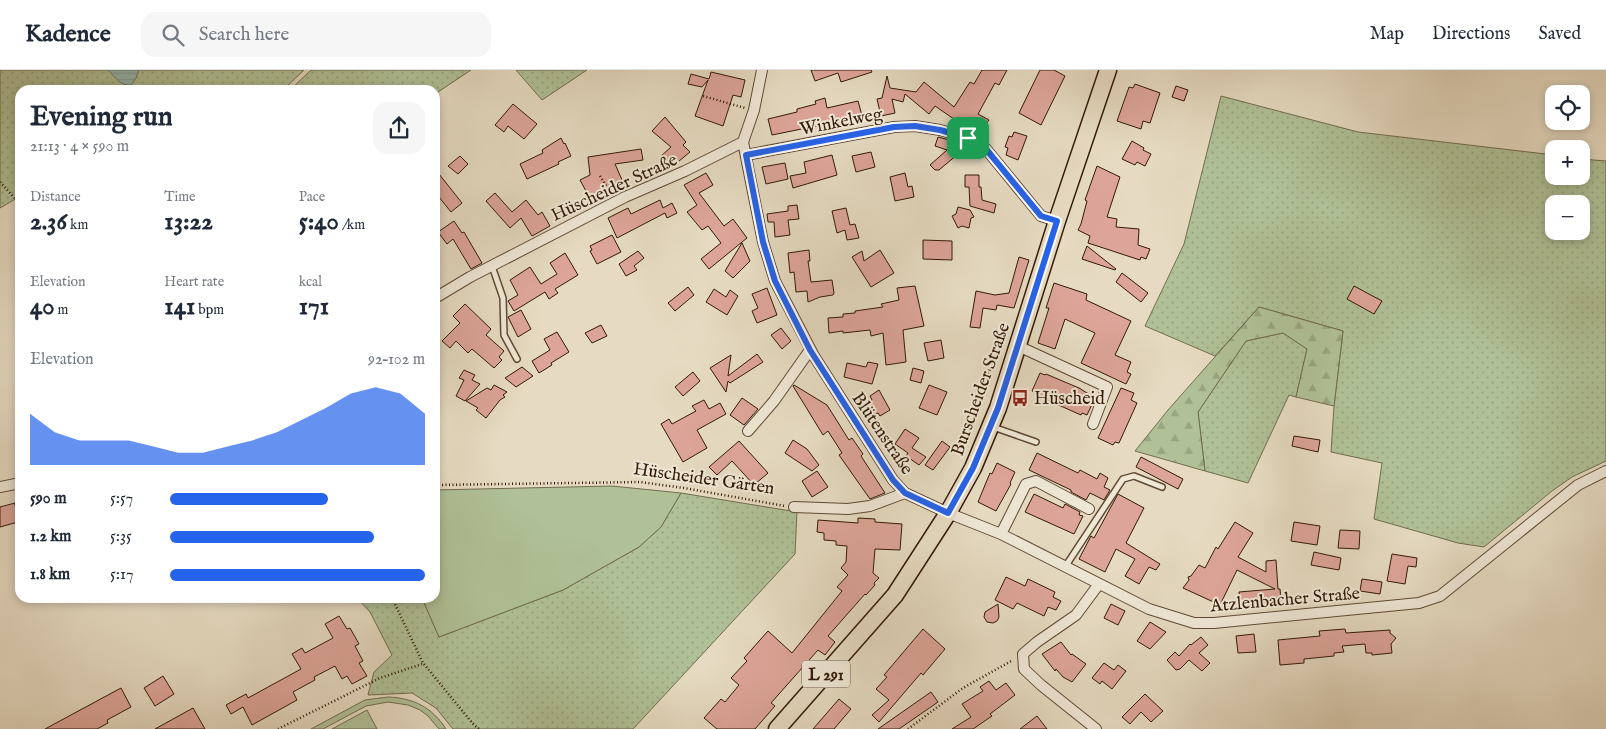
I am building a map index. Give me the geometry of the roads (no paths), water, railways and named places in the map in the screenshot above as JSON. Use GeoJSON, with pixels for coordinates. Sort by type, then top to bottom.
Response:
{"type":"FeatureCollection","features":[{"type":"Feature","properties":{"kind":"main road","name":"Burscheider Straße"},"geometry":{"type":"LineString","coordinates":[[777,729],[895,595],[948,513],[973,468],[1018,346],[1057,221],[1108,70]]}},
{"type":"Feature","properties":{"kind":"street"},"geometry":{"type":"LineString","coordinates":[[743,142],[754,110],[762,70]]}},
{"type":"Feature","properties":{"kind":"street","name":"Winkelweg"},"geometry":{"type":"LineString","coordinates":[[746,155],[894,127],[915,126],[940,130],[968,138],[986,149],[1041,216],[1057,221]]}},
{"type":"Feature","properties":{"kind":"street","name":"Blütenstraße"},"geometry":{"type":"LineString","coordinates":[[743,142],[763,242],[775,281],[810,350],[893,480],[905,493],[948,513]]}},
{"type":"Feature","properties":{"kind":"street","name":"Hüscheider Straße"},"geometry":{"type":"LineString","coordinates":[[440,295],[470,277],[616,201],[686,171],[743,142]]}},
{"type":"Feature","properties":{"kind":"street"},"geometry":{"type":"LineString","coordinates":[[1018,346],[1107,387],[1093,424]]}},
{"type":"Feature","properties":{"kind":"street"},"geometry":{"type":"LineString","coordinates":[[748,431],[774,401],[810,350]]}},
{"type":"Feature","properties":{"kind":"street","name":"Atzlenbacher Straße"},"geometry":{"type":"LineString","coordinates":[[948,513],[1001,534],[1149,609],[1194,623],[1214,623],[1419,603],[1440,596],[1578,485],[1606,471]]}},
{"type":"Feature","properties":{"kind":"street"},"geometry":{"type":"LineString","coordinates":[[1001,534],[1026,484],[1036,481],[1089,509]]}},
{"type":"Feature","properties":{"kind":"street"},"geometry":{"type":"LineString","coordinates":[[0,487],[15,484]]}},
{"type":"Feature","properties":{"kind":"street","name":"Hüscheider Gärten"},"geometry":{"type":"LineString","coordinates":[[794,507],[848,509],[870,506],[905,493]]}},
{"type":"Feature","properties":{"kind":"street"},"geometry":{"type":"LineString","coordinates":[[1096,729],[1024,670],[1023,654],[1037,642],[1076,616],[1099,584]]}},
{"type":"Feature","properties":{"kind":"lane"},"geometry":{"type":"LineString","coordinates":[[492,266],[503,298],[504,335],[517,359]]}},
{"type":"Feature","properties":{"kind":"lane"},"geometry":{"type":"LineString","coordinates":[[990,426],[1036,442]]}},
{"type":"Feature","properties":{"kind":"lane"},"geometry":{"type":"LineString","coordinates":[[1065,567],[1123,479],[1134,476],[1162,487]]}},
{"type":"Feature","properties":{"kind":"water"},"geometry":{"type":"Polygon","coordinates":[[[108,70],[139,70],[131,85],[127,85],[121,83],[108,70]]]}},
{"type":"Feature","properties":{"kind":"place","name":"Hüscheid"},"geometry":{"type":"Point","coordinates":[1020,398]}}]}
